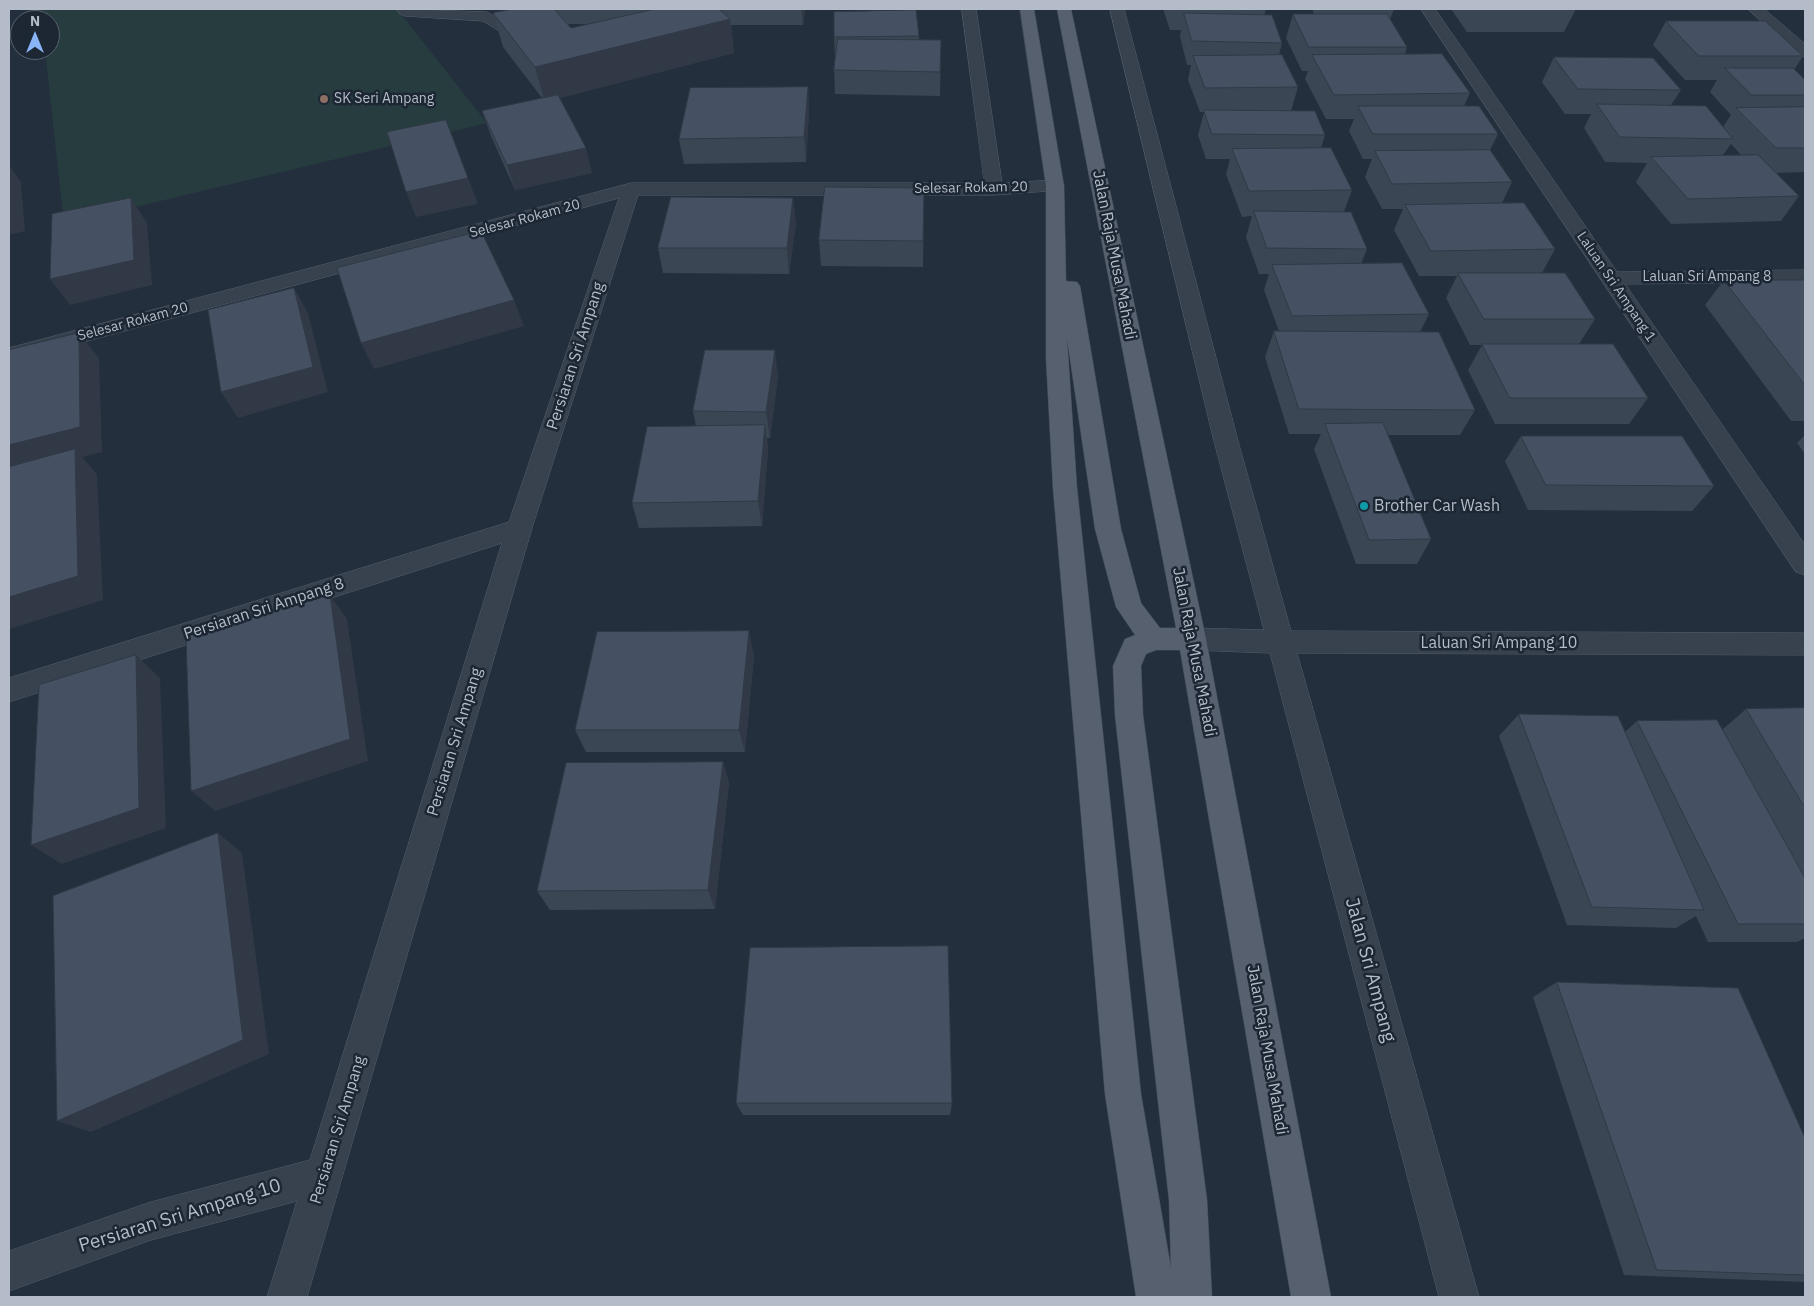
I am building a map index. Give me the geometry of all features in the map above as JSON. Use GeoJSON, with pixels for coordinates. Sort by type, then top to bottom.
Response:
{"type":"FeatureCollection","features":[{"type":"Feature","properties":{"kind":"main road"},"geometry":{"type":"LineString","coordinates":[[1027,9],[1108,530],[1129,607],[1153,639]]}},
{"type":"Feature","properties":{"kind":"main road","name":"Jalan Raja Musa Mahadi"},"geometry":{"type":"LineString","coordinates":[[1064,9],[1192,639],[1312,1297]]}},
{"type":"Feature","properties":{"kind":"main road"},"geometry":{"type":"LineString","coordinates":[[1055,186],[1057,358],[1065,488],[1123,1094],[1156,1297]]}},
{"type":"Feature","properties":{"kind":"main road"},"geometry":{"type":"LineString","coordinates":[[1192,639],[1153,639],[1135,647],[1127,666],[1129,715],[1188,1200],[1192,1297]]}},
{"type":"Feature","properties":{"kind":"street"},"geometry":{"type":"LineString","coordinates":[[404,9],[405,11],[487,17],[509,32],[548,33]]}},
{"type":"Feature","properties":{"kind":"street"},"geometry":{"type":"LineString","coordinates":[[969,9],[994,190]]}},
{"type":"Feature","properties":{"kind":"street","name":"Jalan Sri Ampang"},"geometry":{"type":"LineString","coordinates":[[1117,9],[1226,441],[1459,1297]]}},
{"type":"Feature","properties":{"kind":"street","name":"Laluan Sri Ampang 1"},"geometry":{"type":"LineString","coordinates":[[1428,9],[1805,566]]}},
{"type":"Feature","properties":{"kind":"street"},"geometry":{"type":"LineString","coordinates":[[1755,9],[1805,52]]}},
{"type":"Feature","properties":{"kind":"street","name":"Selesar Rokam 20"},"geometry":{"type":"LineString","coordinates":[[9,355],[631,189],[994,190],[1055,186]]}},
{"type":"Feature","properties":{"kind":"street","name":"Persiaran Sri Ampang"},"geometry":{"type":"LineString","coordinates":[[286,1297],[519,528],[631,189]]}},
{"type":"Feature","properties":{"kind":"street","name":"Laluan Sri Ampang 8"},"geometry":{"type":"LineString","coordinates":[[1610,278],[1805,276]]}},
{"type":"Feature","properties":{"kind":"street","name":"Persiaran Sri Ampang 8"},"geometry":{"type":"LineString","coordinates":[[9,690],[519,528]]}},
{"type":"Feature","properties":{"kind":"street","name":"Laluan Sri Ampang 10"},"geometry":{"type":"LineString","coordinates":[[1192,639],[1282,642],[1805,644]]}},
{"type":"Feature","properties":{"kind":"street","name":"Persiaran Sri Ampang 10"},"geometry":{"type":"LineString","coordinates":[[9,1270],[151,1221],[324,1175]]}},
{"type":"Feature","properties":{"kind":"green space","name":"SK Seri Ampang"},"geometry":{"type":"Polygon","coordinates":[[[397,9],[487,123],[64,224],[46,60],[60,60],[60,10],[40,10],[397,9]]]}},
{"type":"Feature","properties":{"kind":"building"},"geometry":{"type":"Polygon","coordinates":[[[513,9],[554,9],[571,28],[655,9],[719,9],[730,19],[535,67],[493,13],[513,9]]]}},
{"type":"Feature","properties":{"kind":"building"},"geometry":{"type":"Polygon","coordinates":[[[916,10],[919,36],[834,37],[834,12],[916,10]]]}},
{"type":"Feature","properties":{"kind":"building"},"geometry":{"type":"Polygon","coordinates":[[[1184,13],[1272,15],[1282,43],[1192,41],[1184,13]]]}},
{"type":"Feature","properties":{"kind":"building"},"geometry":{"type":"Polygon","coordinates":[[[1293,14],[1387,14],[1407,47],[1309,47],[1293,14]]]}},
{"type":"Feature","properties":{"kind":"building"},"geometry":{"type":"Polygon","coordinates":[[[1666,21],[1765,21],[1803,56],[1699,56],[1666,21]]]}},
{"type":"Feature","properties":{"kind":"building"},"geometry":{"type":"Polygon","coordinates":[[[838,39],[941,40],[940,72],[834,70],[838,39]]]}},
{"type":"Feature","properties":{"kind":"building"},"geometry":{"type":"Polygon","coordinates":[[[1442,54],[1470,93],[1334,95],[1312,55],[1442,54]]]}},
{"type":"Feature","properties":{"kind":"building"},"geometry":{"type":"Polygon","coordinates":[[[1282,55],[1298,87],[1205,88],[1193,56],[1282,55]]]}},
{"type":"Feature","properties":{"kind":"building"},"geometry":{"type":"Polygon","coordinates":[[[1554,57],[1653,58],[1681,90],[1578,89],[1554,57]]]}},
{"type":"Feature","properties":{"kind":"building"},"geometry":{"type":"Polygon","coordinates":[[[1725,68],[1793,68],[1805,80],[1805,95],[1752,95],[1725,68]]]}},
{"type":"Feature","properties":{"kind":"building"},"geometry":{"type":"Polygon","coordinates":[[[808,87],[804,137],[679,139],[690,88],[808,87]]]}},
{"type":"Feature","properties":{"kind":"building"},"geometry":{"type":"Polygon","coordinates":[[[558,95],[586,148],[507,165],[482,111],[558,95]]]}},
{"type":"Feature","properties":{"kind":"building"},"geometry":{"type":"Polygon","coordinates":[[[1597,104],[1706,106],[1733,139],[1620,137],[1597,104]]]}},
{"type":"Feature","properties":{"kind":"building"},"geometry":{"type":"Polygon","coordinates":[[[1358,106],[1479,106],[1498,134],[1373,134],[1358,106]]]}},
{"type":"Feature","properties":{"kind":"building"},"geometry":{"type":"Polygon","coordinates":[[[1805,107],[1805,148],[1776,148],[1736,108],[1805,107]]]}},
{"type":"Feature","properties":{"kind":"building"},"geometry":{"type":"Polygon","coordinates":[[[1204,110],[1315,111],[1325,135],[1212,134],[1204,110]]]}},
{"type":"Feature","properties":{"kind":"building"},"geometry":{"type":"Polygon","coordinates":[[[446,120],[468,178],[406,192],[387,132],[446,120]]]}},
{"type":"Feature","properties":{"kind":"building"},"geometry":{"type":"Polygon","coordinates":[[[1331,148],[1352,190],[1249,191],[1232,149],[1331,148]]]}},
{"type":"Feature","properties":{"kind":"building"},"geometry":{"type":"Polygon","coordinates":[[[1490,150],[1512,182],[1392,184],[1375,151],[1490,150]]]}},
{"type":"Feature","properties":{"kind":"building"},"geometry":{"type":"Polygon","coordinates":[[[1758,155],[1799,196],[1688,199],[1651,157],[1758,155]]]}},
{"type":"Feature","properties":{"kind":"building"},"geometry":{"type":"Polygon","coordinates":[[[825,187],[924,188],[923,241],[819,240],[825,187]]]}},
{"type":"Feature","properties":{"kind":"building"},"geometry":{"type":"Polygon","coordinates":[[[671,197],[793,198],[787,248],[658,248],[671,197]]]}},
{"type":"Feature","properties":{"kind":"building"},"geometry":{"type":"Polygon","coordinates":[[[131,198],[134,260],[50,279],[52,214],[131,198]]]}},
{"type":"Feature","properties":{"kind":"building"},"geometry":{"type":"Polygon","coordinates":[[[1524,203],[1555,249],[1431,251],[1405,205],[1524,203]]]}},
{"type":"Feature","properties":{"kind":"building"},"geometry":{"type":"Polygon","coordinates":[[[1254,211],[1351,212],[1367,249],[1267,248],[1254,211]]]}},
{"type":"Feature","properties":{"kind":"building"},"geometry":{"type":"Polygon","coordinates":[[[481,231],[514,300],[361,343],[337,268],[481,231]]]}},
{"type":"Feature","properties":{"kind":"building"},"geometry":{"type":"Polygon","coordinates":[[[1402,263],[1429,314],[1292,316],[1272,265],[1402,263]]]}},
{"type":"Feature","properties":{"kind":"building"},"geometry":{"type":"Polygon","coordinates":[[[1458,273],[1565,273],[1595,319],[1484,319],[1458,273]]]}},
{"type":"Feature","properties":{"kind":"building"},"geometry":{"type":"Polygon","coordinates":[[[1724,280],[1805,280],[1805,385],[1724,280]]]}},
{"type":"Feature","properties":{"kind":"building"},"geometry":{"type":"Polygon","coordinates":[[[294,288],[313,367],[221,392],[208,310],[294,288]]]}},
{"type":"Feature","properties":{"kind":"building"},"geometry":{"type":"Polygon","coordinates":[[[1274,331],[1439,332],[1475,410],[1299,409],[1274,331]]]}},
{"type":"Feature","properties":{"kind":"building"},"geometry":{"type":"Polygon","coordinates":[[[79,333],[80,427],[9,445],[9,350],[79,333]]]}},
{"type":"Feature","properties":{"kind":"building"},"geometry":{"type":"Polygon","coordinates":[[[1482,344],[1613,344],[1648,398],[1510,398],[1482,344]]]}},
{"type":"Feature","properties":{"kind":"building"},"geometry":{"type":"Polygon","coordinates":[[[705,350],[775,350],[766,412],[693,411],[705,350]]]}},
{"type":"Feature","properties":{"kind":"building"},"geometry":{"type":"Polygon","coordinates":[[[1383,423],[1431,539],[1369,540],[1325,424],[1383,423]]]}},
{"type":"Feature","properties":{"kind":"building"},"geometry":{"type":"Polygon","coordinates":[[[765,425],[758,501],[632,503],[647,427],[765,425]]]}},
{"type":"Feature","properties":{"kind":"building"},"geometry":{"type":"Polygon","coordinates":[[[1521,436],[1682,436],[1714,486],[1546,485],[1521,436]]]}},
{"type":"Feature","properties":{"kind":"building"},"geometry":{"type":"Polygon","coordinates":[[[75,449],[78,576],[9,597],[9,467],[75,449]]]}},
{"type":"Feature","properties":{"kind":"building"},"geometry":{"type":"Polygon","coordinates":[[[330,595],[350,739],[191,791],[186,637],[330,595]]]}},
{"type":"Feature","properties":{"kind":"building"},"geometry":{"type":"Polygon","coordinates":[[[749,631],[739,730],[575,730],[597,632],[749,631]]]}},
{"type":"Feature","properties":{"kind":"building"},"geometry":{"type":"Polygon","coordinates":[[[136,655],[139,808],[31,845],[39,685],[136,655]]]}},
{"type":"Feature","properties":{"kind":"building"},"geometry":{"type":"Polygon","coordinates":[[[1805,708],[1805,808],[1746,709],[1805,708]]]}},
{"type":"Feature","properties":{"kind":"building"},"geometry":{"type":"Polygon","coordinates":[[[1519,714],[1618,716],[1704,910],[1592,907],[1519,714]]]}},
{"type":"Feature","properties":{"kind":"building"},"geometry":{"type":"Polygon","coordinates":[[[1717,720],[1805,878],[1805,924],[1738,924],[1637,721],[1717,720]]]}},
{"type":"Feature","properties":{"kind":"building"},"geometry":{"type":"Polygon","coordinates":[[[723,762],[708,890],[537,891],[566,763],[723,762]]]}},
{"type":"Feature","properties":{"kind":"building"},"geometry":{"type":"Polygon","coordinates":[[[218,833],[243,1040],[57,1121],[53,896],[218,833]]]}},
{"type":"Feature","properties":{"kind":"building"},"geometry":{"type":"Polygon","coordinates":[[[948,946],[952,1103],[736,1103],[750,948],[948,946]]]}},
{"type":"Feature","properties":{"kind":"building"},"geometry":{"type":"Polygon","coordinates":[[[1557,982],[1738,988],[1805,1138],[1805,1275],[1657,1270],[1557,982]]]}},
{"type":"Feature","properties":{"kind":"place","name":"SK Seri Ampang"},"geometry":{"type":"Point","coordinates":[324,99]}},
{"type":"Feature","properties":{"kind":"place","name":"Brother Car Wash"},"geometry":{"type":"Point","coordinates":[1364,506]}}]}
